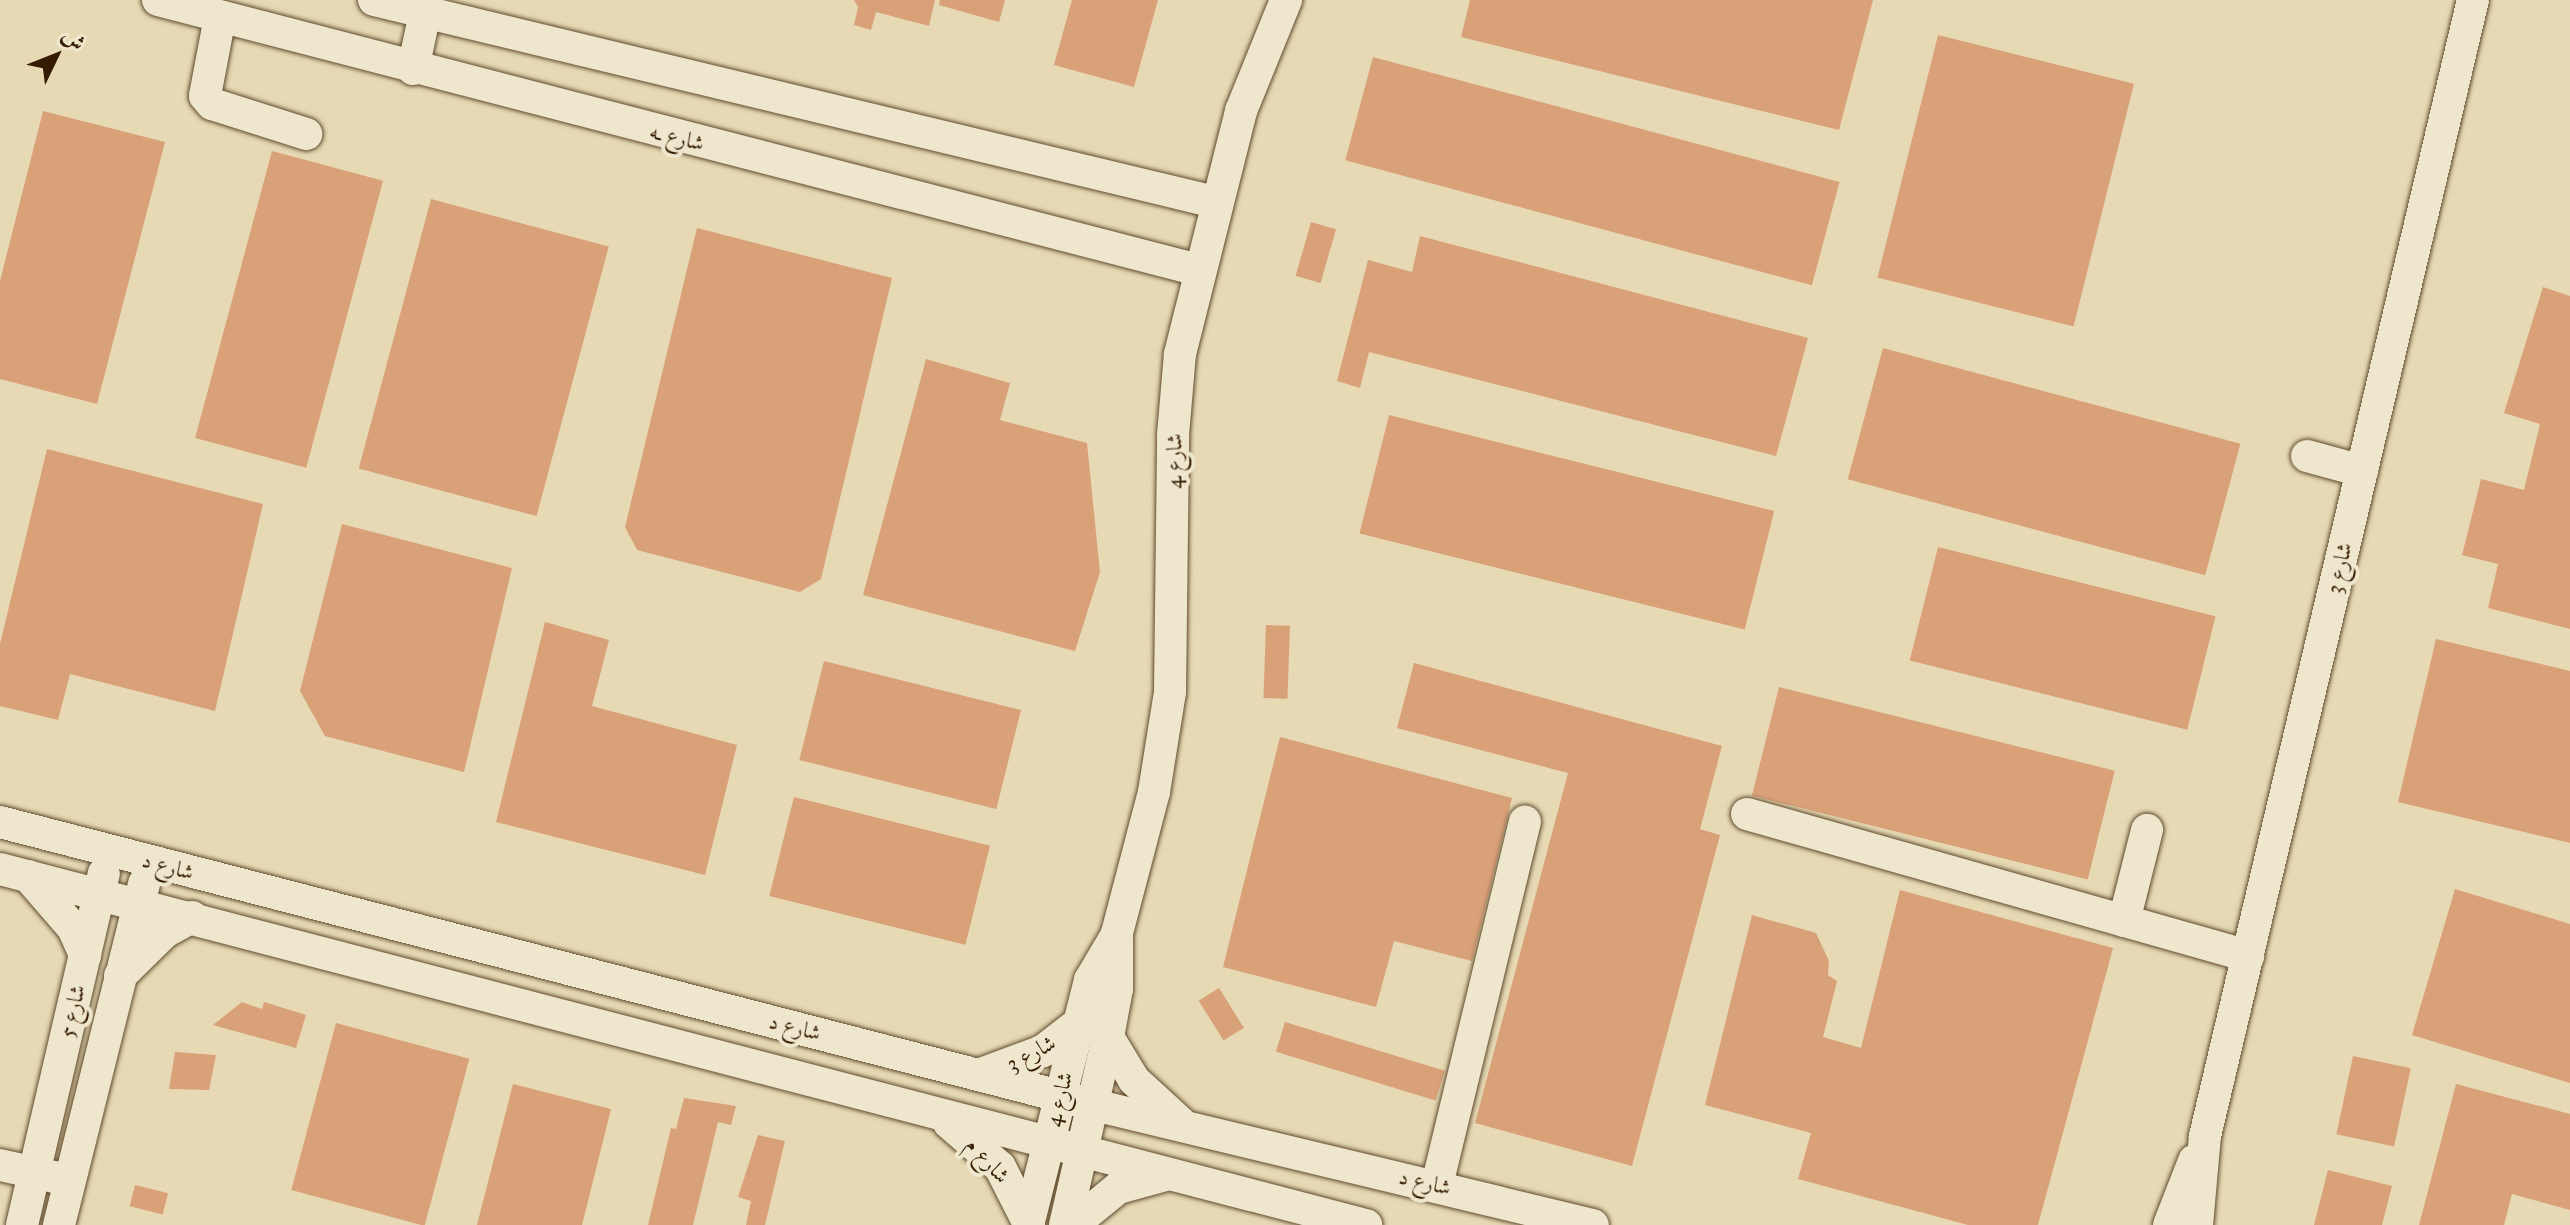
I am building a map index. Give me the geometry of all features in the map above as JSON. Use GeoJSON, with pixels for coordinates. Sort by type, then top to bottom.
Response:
{"type":"FeatureCollection","features":[{"type":"Feature","properties":{"kind":"street","name":"شارع ـه"},"geometry":{"type":"LineString","coordinates":[[158,0],[413,69],[1198,270]]}},
{"type":"Feature","properties":{"kind":"street"},"geometry":{"type":"LineString","coordinates":[[374,0],[1215,202]]}},
{"type":"Feature","properties":{"kind":"street","name":"شارع 4"},"geometry":{"type":"LineString","coordinates":[[1065,1225],[1108,1037],[1117,989],[1117,933],[1154,792],[1170,692],[1173,435],[1180,354],[1215,202],[1241,111],[1286,0]]}},
{"type":"Feature","properties":{"kind":"street","name":"شارع 3"},"geometry":{"type":"LineString","coordinates":[[2197,1225],[2205,1136],[2473,0]]}},
{"type":"Feature","properties":{"kind":"street"},"geometry":{"type":"LineString","coordinates":[[413,69],[425,13]]}},
{"type":"Feature","properties":{"kind":"street"},"geometry":{"type":"LineString","coordinates":[[220,17],[205,96],[212,104],[306,134]]}},
{"type":"Feature","properties":{"kind":"street"},"geometry":{"type":"LineString","coordinates":[[2307,456],[2362,471]]}},
{"type":"Feature","properties":{"kind":"street"},"geometry":{"type":"LineString","coordinates":[[1747,814],[2248,956]]}},
{"type":"Feature","properties":{"kind":"street"},"geometry":{"type":"LineString","coordinates":[[1437,1185],[1525,821]]}},
{"type":"Feature","properties":{"kind":"street","name":"شارع د"},"geometry":{"type":"LineString","coordinates":[[0,822],[1094,1105],[1437,1185],[1593,1225]]}},
{"type":"Feature","properties":{"kind":"street"},"geometry":{"type":"LineString","coordinates":[[2124,921],[2147,830]]}},
{"type":"Feature","properties":{"kind":"street","name":"شارع 5"},"geometry":{"type":"LineString","coordinates":[[110,850],[34,1172],[16,1209],[60,1220],[149,861]]}},
{"type":"Feature","properties":{"kind":"street"},"geometry":{"type":"LineString","coordinates":[[14,872],[73,928],[85,955]]}},
{"type":"Feature","properties":{"kind":"street","name":"شارع د"},"geometry":{"type":"LineString","coordinates":[[14,872],[1366,1225]]}},
{"type":"Feature","properties":{"kind":"street"},"geometry":{"type":"LineString","coordinates":[[120,976],[165,932],[192,917]]}},
{"type":"Feature","properties":{"kind":"street","name":"شارع 4"},"geometry":{"type":"LineString","coordinates":[[1028,1224],[1090,980],[1117,933]]}},
{"type":"Feature","properties":{"kind":"street","name":"شارع 3"},"geometry":{"type":"LineString","coordinates":[[979,1075],[1033,1056],[1079,1023]]}},
{"type":"Feature","properties":{"kind":"street"},"geometry":{"type":"LineString","coordinates":[[1108,1037],[1151,1099],[1191,1129]]}},
{"type":"Feature","properties":{"kind":"street","name":"شارع م"},"geometry":{"type":"LineString","coordinates":[[929,1112],[978,1144],[1000,1167],[1028,1224]]}},
{"type":"Feature","properties":{"kind":"street","name":"شارع 3"},"geometry":{"type":"LineString","coordinates":[[2169,1225],[2205,1136]]}},
{"type":"Feature","properties":{"kind":"street"},"geometry":{"type":"LineString","coordinates":[[0,1165],[69,1181]]}},
{"type":"Feature","properties":{"kind":"street"},"geometry":{"type":"LineString","coordinates":[[1073,1225],[1118,1188],[1169,1174]]}},
{"type":"Feature","properties":{"kind":"building"},"geometry":{"type":"Polygon","coordinates":[[[854,0],[935,0],[929,26],[876,12],[871,30],[854,25],[858,7],[854,0]]]}},
{"type":"Feature","properties":{"kind":"building"},"geometry":{"type":"Polygon","coordinates":[[[940,0],[1005,0],[999,22],[939,5],[940,0]]]}},
{"type":"Feature","properties":{"kind":"building"},"geometry":{"type":"Polygon","coordinates":[[[1072,0],[1158,0],[1134,87],[1054,65],[1072,0]]]}},
{"type":"Feature","properties":{"kind":"building"},"geometry":{"type":"Polygon","coordinates":[[[1470,0],[1873,0],[1839,130],[1461,37],[1470,0]]]}},
{"type":"Feature","properties":{"kind":"building"},"geometry":{"type":"Polygon","coordinates":[[[1938,35],[2134,84],[2074,326],[1878,278],[1938,35]]]}},
{"type":"Feature","properties":{"kind":"building"},"geometry":{"type":"Polygon","coordinates":[[[1373,57],[1840,182],[1812,285],[1345,160],[1373,57]]]}},
{"type":"Feature","properties":{"kind":"building"},"geometry":{"type":"Polygon","coordinates":[[[43,111],[165,142],[97,404],[0,379],[0,281],[43,111]]]}},
{"type":"Feature","properties":{"kind":"building"},"geometry":{"type":"Polygon","coordinates":[[[272,151],[383,181],[306,468],[195,438],[272,151]]]}},
{"type":"Feature","properties":{"kind":"building"},"geometry":{"type":"Polygon","coordinates":[[[431,199],[609,247],[537,516],[359,468],[431,199]]]}},
{"type":"Feature","properties":{"kind":"building"},"geometry":{"type":"Polygon","coordinates":[[[1311,222],[1336,229],[1321,283],[1296,276],[1311,222]]]}},
{"type":"Feature","properties":{"kind":"building"},"geometry":{"type":"Polygon","coordinates":[[[697,228],[892,278],[821,579],[800,592],[637,550],[625,527],[697,228]]]}},
{"type":"Feature","properties":{"kind":"building"},"geometry":{"type":"Polygon","coordinates":[[[1420,236],[1808,338],[1776,456],[1369,352],[1360,388],[1337,381],[1368,260],[1412,272],[1420,236]]]}},
{"type":"Feature","properties":{"kind":"building"},"geometry":{"type":"Polygon","coordinates":[[[2543,287],[2570,296],[2570,629],[2488,608],[2498,564],[2462,555],[2481,479],[2524,490],[2540,424],[2504,413],[2543,287]]]}},
{"type":"Feature","properties":{"kind":"building"},"geometry":{"type":"Polygon","coordinates":[[[1883,348],[2240,444],[2205,575],[1848,479],[1883,348]]]}},
{"type":"Feature","properties":{"kind":"building"},"geometry":{"type":"Polygon","coordinates":[[[926,359],[1010,383],[1000,420],[1087,443],[1100,572],[1075,651],[863,595],[926,359]]]}},
{"type":"Feature","properties":{"kind":"building"},"geometry":{"type":"Polygon","coordinates":[[[1389,415],[1774,511],[1745,629],[1359,533],[1389,415]]]}},
{"type":"Feature","properties":{"kind":"building"},"geometry":{"type":"Polygon","coordinates":[[[47,449],[263,504],[215,711],[70,674],[58,720],[0,706],[0,644],[47,449]]]}},
{"type":"Feature","properties":{"kind":"building"},"geometry":{"type":"Polygon","coordinates":[[[342,524],[512,568],[464,772],[325,736],[300,691],[342,524]]]}},
{"type":"Feature","properties":{"kind":"building"},"geometry":{"type":"Polygon","coordinates":[[[1938,547],[2216,616],[2187,730],[1910,661],[1938,547]]]}},
{"type":"Feature","properties":{"kind":"building"},"geometry":{"type":"Polygon","coordinates":[[[545,622],[609,640],[592,706],[737,745],[705,875],[496,822],[545,622]]]}},
{"type":"Feature","properties":{"kind":"building"},"geometry":{"type":"Polygon","coordinates":[[[1266,625],[1290,626],[1287,699],[1263,698],[1266,625]]]}},
{"type":"Feature","properties":{"kind":"building"},"geometry":{"type":"Polygon","coordinates":[[[2436,639],[2570,671],[2570,843],[2398,802],[2436,639]]]}},
{"type":"Feature","properties":{"kind":"building"},"geometry":{"type":"Polygon","coordinates":[[[824,661],[1021,710],[996,809],[799,760],[824,661]]]}},
{"type":"Feature","properties":{"kind":"building"},"geometry":{"type":"Polygon","coordinates":[[[1414,663],[1722,746],[1700,829],[1720,835],[1632,1166],[1475,1123],[1568,773],[1397,728],[1414,663]]]}},
{"type":"Feature","properties":{"kind":"building"},"geometry":{"type":"Polygon","coordinates":[[[1779,687],[2115,771],[2088,879],[1752,796],[1779,687]]]}},
{"type":"Feature","properties":{"kind":"building"},"geometry":{"type":"Polygon","coordinates":[[[1280,737],[1512,798],[1472,961],[1394,941],[1376,1007],[1223,967],[1280,737]]]}},
{"type":"Feature","properties":{"kind":"building"},"geometry":{"type":"Polygon","coordinates":[[[794,797],[990,846],[965,945],[769,896],[794,797]]]}},
{"type":"Feature","properties":{"kind":"building"},"geometry":{"type":"Polygon","coordinates":[[[2455,889],[2570,924],[2570,1083],[2412,1035],[2455,889]]]}},
{"type":"Feature","properties":{"kind":"building"},"geometry":{"type":"Polygon","coordinates":[[[1900,890],[2113,948],[2038,1225],[1968,1225],[1798,1179],[1811,1133],[1705,1105],[1752,915],[1816,933],[1829,961],[1828,975],[1837,981],[1823,1037],[1861,1048],[1900,890]]]}},
{"type":"Feature","properties":{"kind":"building"},"geometry":{"type":"Polygon","coordinates":[[[1219,988],[1244,1028],[1224,1041],[1199,1001],[1219,988]]]}},
{"type":"Feature","properties":{"kind":"building"},"geometry":{"type":"Polygon","coordinates":[[[242,1002],[262,1009],[264,1002],[306,1015],[296,1048],[213,1025],[242,1002]]]}},
{"type":"Feature","properties":{"kind":"building"},"geometry":{"type":"Polygon","coordinates":[[[1285,1022],[1445,1071],[1436,1100],[1276,1052],[1285,1022]]]}},
{"type":"Feature","properties":{"kind":"building"},"geometry":{"type":"Polygon","coordinates":[[[336,1023],[469,1059],[425,1225],[291,1190],[336,1023]]]}},
{"type":"Feature","properties":{"kind":"building"},"geometry":{"type":"Polygon","coordinates":[[[175,1052],[216,1055],[209,1090],[169,1089],[175,1052]]]}},
{"type":"Feature","properties":{"kind":"building"},"geometry":{"type":"Polygon","coordinates":[[[2353,1056],[2411,1068],[2394,1147],[2336,1134],[2353,1056]]]}},
{"type":"Feature","properties":{"kind":"building"},"geometry":{"type":"Polygon","coordinates":[[[513,1084],[611,1109],[582,1225],[477,1225],[513,1084]]]}},
{"type":"Feature","properties":{"kind":"building"},"geometry":{"type":"Polygon","coordinates":[[[2456,1084],[2570,1114],[2570,1210],[2512,1194],[2504,1225],[2419,1225],[2456,1084]]]}},
{"type":"Feature","properties":{"kind":"building"},"geometry":{"type":"Polygon","coordinates":[[[684,1098],[736,1106],[731,1125],[718,1122],[693,1225],[648,1225],[671,1128],[676,1129],[684,1098]]]}},
{"type":"Feature","properties":{"kind":"building"},"geometry":{"type":"Polygon","coordinates":[[[758,1135],[785,1141],[765,1225],[746,1225],[751,1201],[738,1197],[758,1135]]]}},
{"type":"Feature","properties":{"kind":"building"},"geometry":{"type":"Polygon","coordinates":[[[2328,1170],[2392,1186],[2382,1225],[2314,1225],[2328,1170]]]}},
{"type":"Feature","properties":{"kind":"building"},"geometry":{"type":"Polygon","coordinates":[[[135,1185],[168,1193],[163,1215],[130,1206],[135,1185]]]}}]}
